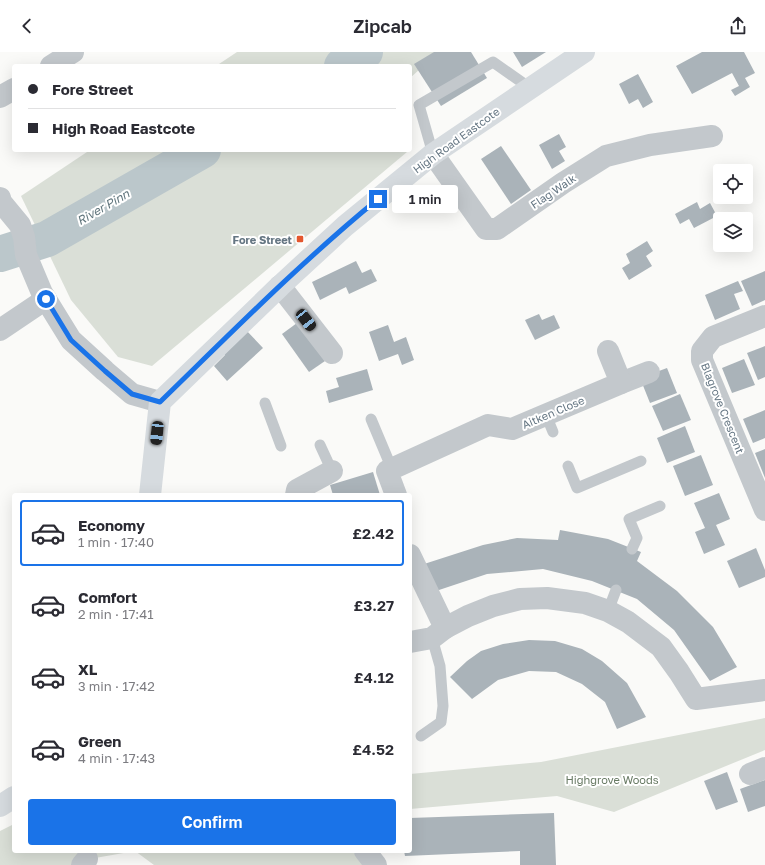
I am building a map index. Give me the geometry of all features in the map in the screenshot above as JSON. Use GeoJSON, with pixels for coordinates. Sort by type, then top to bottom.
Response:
{"type":"FeatureCollection","features":[{"type":"Feature","properties":{"kind":"main road","name":"High Road Eastcote"},"geometry":{"type":"LineString","coordinates":[[160,402],[280,286],[345,226],[433,154],[584,52]]}},
{"type":"Feature","properties":{"kind":"main road"},"geometry":{"type":"LineString","coordinates":[[150,493],[160,402]]}},
{"type":"Feature","properties":{"kind":"main road"},"geometry":{"type":"LineString","coordinates":[[0,806],[12,798]]}},
{"type":"Feature","properties":{"kind":"street"},"geometry":{"type":"LineString","coordinates":[[54,64],[74,52]]}},
{"type":"Feature","properties":{"kind":"street"},"geometry":{"type":"LineString","coordinates":[[0,97],[12,90]]}},
{"type":"Feature","properties":{"kind":"street","name":"Flag Walk"},"geometry":{"type":"LineString","coordinates":[[433,154],[486,229],[497,229],[563,183],[606,156],[650,145],[712,136]]}},
{"type":"Feature","properties":{"kind":"street"},"geometry":{"type":"LineString","coordinates":[[1,200],[20,225],[21,246],[42,293],[71,340],[132,394],[160,402]]}},
{"type":"Feature","properties":{"kind":"street"},"geometry":{"type":"LineString","coordinates":[[280,286],[332,353]]}},
{"type":"Feature","properties":{"kind":"street"},"geometry":{"type":"LineString","coordinates":[[0,330],[46,299]]}},
{"type":"Feature","properties":{"kind":"street","name":"Blagrove Crescent"},"geometry":{"type":"LineString","coordinates":[[765,316],[712,337],[702,350],[702,360],[765,510]]}},
{"type":"Feature","properties":{"kind":"street"},"geometry":{"type":"LineString","coordinates":[[608,350],[621,383]]}},
{"type":"Feature","properties":{"kind":"street","name":"Aitken Close"},"geometry":{"type":"LineString","coordinates":[[392,469],[488,426],[512,429],[550,423],[621,383],[649,372]]}},
{"type":"Feature","properties":{"kind":"street"},"geometry":{"type":"LineString","coordinates":[[392,469],[387,471],[395,493]]}},
{"type":"Feature","properties":{"kind":"street"},"geometry":{"type":"LineString","coordinates":[[295,488],[332,471]]}},
{"type":"Feature","properties":{"kind":"street"},"geometry":{"type":"LineString","coordinates":[[412,561],[438,633]]}},
{"type":"Feature","properties":{"kind":"street"},"geometry":{"type":"LineString","coordinates":[[412,641],[438,633],[474,614],[520,598],[547,598],[570,601],[608,611],[628,622],[660,647],[679,672],[696,699],[765,690]]}},
{"type":"Feature","properties":{"kind":"street"},"geometry":{"type":"LineString","coordinates":[[367,853],[376,865]]}},
{"type":"Feature","properties":{"kind":"lane"},"geometry":{"type":"LineString","coordinates":[[433,154],[419,105],[494,62],[530,88]]}},
{"type":"Feature","properties":{"kind":"lane"},"geometry":{"type":"LineString","coordinates":[[264,403],[281,446]]}},
{"type":"Feature","properties":{"kind":"lane"},"geometry":{"type":"LineString","coordinates":[[371,419],[392,469]]}},
{"type":"Feature","properties":{"kind":"lane"},"geometry":{"type":"LineString","coordinates":[[320,445],[332,471]]}},
{"type":"Feature","properties":{"kind":"lane"},"geometry":{"type":"LineString","coordinates":[[568,466],[577,488],[641,461]]}},
{"type":"Feature","properties":{"kind":"lane"},"geometry":{"type":"LineString","coordinates":[[632,549],[637,538],[629,519],[660,506]]}},
{"type":"Feature","properties":{"kind":"lane"},"geometry":{"type":"LineString","coordinates":[[608,611],[616,590]]}},
{"type":"Feature","properties":{"kind":"lane"},"geometry":{"type":"LineString","coordinates":[[421,736],[441,722],[443,706],[438,633]]}},
{"type":"Feature","properties":{"kind":"green space"},"geometry":{"type":"Polygon","coordinates":[[[237,52],[439,52],[412,76],[412,64],[219,64],[237,52]]]}},
{"type":"Feature","properties":{"kind":"green space"},"geometry":{"type":"Polygon","coordinates":[[[87,152],[407,152],[152,366],[118,357],[71,300],[21,196],[87,152]]]}},
{"type":"Feature","properties":{"kind":"green space","name":"Highgrove Woods"},"geometry":{"type":"Polygon","coordinates":[[[765,718],[765,750],[614,812],[557,796],[412,809],[412,774],[541,762],[765,718]]]}},
{"type":"Feature","properties":{"kind":"green space"},"geometry":{"type":"Polygon","coordinates":[[[12,825],[12,853],[124,853],[78,861],[74,865],[0,865],[0,831],[12,825]]]}},
{"type":"Feature","properties":{"kind":"green space"},"geometry":{"type":"Polygon","coordinates":[[[138,853],[376,853],[374,865],[154,865],[138,853]]]}},
{"type":"Feature","properties":{"kind":"building"},"geometry":{"type":"Polygon","coordinates":[[[434,52],[471,52],[487,78],[441,106],[414,64],[434,52]]]}},
{"type":"Feature","properties":{"kind":"building"},"geometry":{"type":"Polygon","coordinates":[[[513,52],[546,52],[522,67],[513,52]]]}},
{"type":"Feature","properties":{"kind":"building"},"geometry":{"type":"Polygon","coordinates":[[[702,52],[744,52],[755,73],[745,78],[750,87],[735,96],[731,90],[739,86],[732,73],[692,94],[676,66],[702,52]]]}},
{"type":"Feature","properties":{"kind":"building"},"geometry":{"type":"Polygon","coordinates":[[[638,74],[653,102],[643,108],[638,99],[629,104],[619,84],[638,74]]]}},
{"type":"Feature","properties":{"kind":"building"},"geometry":{"type":"Polygon","coordinates":[[[559,134],[566,147],[559,151],[565,161],[552,169],[539,145],[559,134]]]}},
{"type":"Feature","properties":{"kind":"building"},"geometry":{"type":"Polygon","coordinates":[[[501,146],[531,190],[511,204],[481,159],[501,146]]]}},
{"type":"Feature","properties":{"kind":"building"},"geometry":{"type":"Polygon","coordinates":[[[697,202],[700,209],[710,203],[715,212],[713,212],[713,218],[694,228],[689,219],[680,224],[675,214],[697,202]]]}},
{"type":"Feature","properties":{"kind":"building"},"geometry":{"type":"Polygon","coordinates":[[[647,241],[653,251],[646,256],[652,266],[629,280],[622,268],[630,263],[626,254],[647,241]]]}},
{"type":"Feature","properties":{"kind":"building"},"geometry":{"type":"Polygon","coordinates":[[[356,261],[362,273],[371,269],[377,281],[349,294],[346,287],[320,300],[312,282],[356,261]]]}},
{"type":"Feature","properties":{"kind":"building"},"geometry":{"type":"Polygon","coordinates":[[[765,271],[765,300],[752,306],[741,281],[765,271]]]}},
{"type":"Feature","properties":{"kind":"building"},"geometry":{"type":"Polygon","coordinates":[[[738,281],[743,291],[734,294],[740,309],[715,320],[705,295],[738,281]]]}},
{"type":"Feature","properties":{"kind":"building"},"geometry":{"type":"Polygon","coordinates":[[[539,314],[542,320],[554,315],[560,328],[535,340],[525,320],[539,314]]]}},
{"type":"Feature","properties":{"kind":"building"},"geometry":{"type":"Polygon","coordinates":[[[297,323],[325,361],[309,372],[282,334],[297,323]]]}},
{"type":"Feature","properties":{"kind":"building"},"geometry":{"type":"Polygon","coordinates":[[[388,325],[394,342],[406,337],[414,360],[402,365],[398,354],[379,361],[369,332],[388,325]]]}},
{"type":"Feature","properties":{"kind":"building"},"geometry":{"type":"Polygon","coordinates":[[[245,329],[263,348],[227,381],[214,366],[225,355],[222,351],[245,329]]]}},
{"type":"Feature","properties":{"kind":"building"},"geometry":{"type":"Polygon","coordinates":[[[765,346],[765,377],[758,380],[747,353],[765,346]]]}},
{"type":"Feature","properties":{"kind":"building"},"geometry":{"type":"Polygon","coordinates":[[[744,359],[755,385],[732,393],[722,368],[744,359]]]}},
{"type":"Feature","properties":{"kind":"building"},"geometry":{"type":"Polygon","coordinates":[[[667,368],[677,393],[650,403],[640,378],[667,368]]]}},
{"type":"Feature","properties":{"kind":"building"},"geometry":{"type":"Polygon","coordinates":[[[367,369],[373,390],[329,403],[326,391],[339,387],[336,378],[367,369]]]}},
{"type":"Feature","properties":{"kind":"building"},"geometry":{"type":"Polygon","coordinates":[[[680,394],[691,420],[663,431],[652,406],[680,394]]]}},
{"type":"Feature","properties":{"kind":"building"},"geometry":{"type":"Polygon","coordinates":[[[765,410],[765,438],[753,443],[743,419],[765,410]]]}},
{"type":"Feature","properties":{"kind":"building"},"geometry":{"type":"Polygon","coordinates":[[[685,426],[695,452],[667,463],[657,438],[685,426]]]}},
{"type":"Feature","properties":{"kind":"building"},"geometry":{"type":"Polygon","coordinates":[[[765,449],[765,478],[755,453],[765,449]]]}},
{"type":"Feature","properties":{"kind":"building"},"geometry":{"type":"Polygon","coordinates":[[[701,455],[713,485],[685,496],[673,466],[701,455]]]}},
{"type":"Feature","properties":{"kind":"building"},"geometry":{"type":"Polygon","coordinates":[[[373,472],[379,493],[332,493],[330,485],[373,472]]]}},
{"type":"Feature","properties":{"kind":"building"},"geometry":{"type":"Polygon","coordinates":[[[719,493],[730,519],[716,525],[725,545],[704,554],[695,532],[705,528],[694,503],[719,493]]]}},
{"type":"Feature","properties":{"kind":"building"},"geometry":{"type":"Polygon","coordinates":[[[560,530],[608,539],[641,552],[637,561],[677,591],[713,627],[737,667],[710,681],[674,630],[637,599],[592,581],[543,569],[487,574],[430,593],[421,565],[483,545],[517,538],[558,540],[560,530]]]}},
{"type":"Feature","properties":{"kind":"building"},"geometry":{"type":"Polygon","coordinates":[[[756,548],[765,570],[765,577],[739,588],[727,561],[756,548]]]}},
{"type":"Feature","properties":{"kind":"building"},"geometry":{"type":"Polygon","coordinates":[[[529,640],[555,641],[582,649],[602,661],[627,683],[646,717],[617,729],[605,702],[582,684],[556,672],[529,671],[498,680],[472,699],[450,677],[467,661],[481,651],[503,644],[529,640]]]}},
{"type":"Feature","properties":{"kind":"building"},"geometry":{"type":"Polygon","coordinates":[[[727,772],[738,802],[716,810],[704,781],[727,772]]]}},
{"type":"Feature","properties":{"kind":"building"},"geometry":{"type":"Polygon","coordinates":[[[765,780],[765,806],[748,812],[740,789],[765,780]]]}},
{"type":"Feature","properties":{"kind":"building"},"geometry":{"type":"Polygon","coordinates":[[[554,813],[556,865],[520,865],[520,851],[405,856],[404,853],[412,853],[412,818],[554,813]]]}},
{"type":"Feature","properties":{"kind":"waterway","name":"River Pinn"},"geometry":{"type":"LineString","coordinates":[[345,64],[365,52]]}},
{"type":"Feature","properties":{"kind":"waterway","name":"River Pinn"},"geometry":{"type":"LineString","coordinates":[[0,254],[47,239],[199,152]]}},
{"type":"Feature","properties":{"kind":"place","name":"Fore Street"},"geometry":{"type":"Point","coordinates":[300,239]}},
{"type":"Feature","properties":{"kind":"route"},"geometry":{"type":"LineString","coordinates":[[46,299],[71,340],[105,371],[132,394],[160,402],[280,286],[345,226],[378,199]]}}]}
